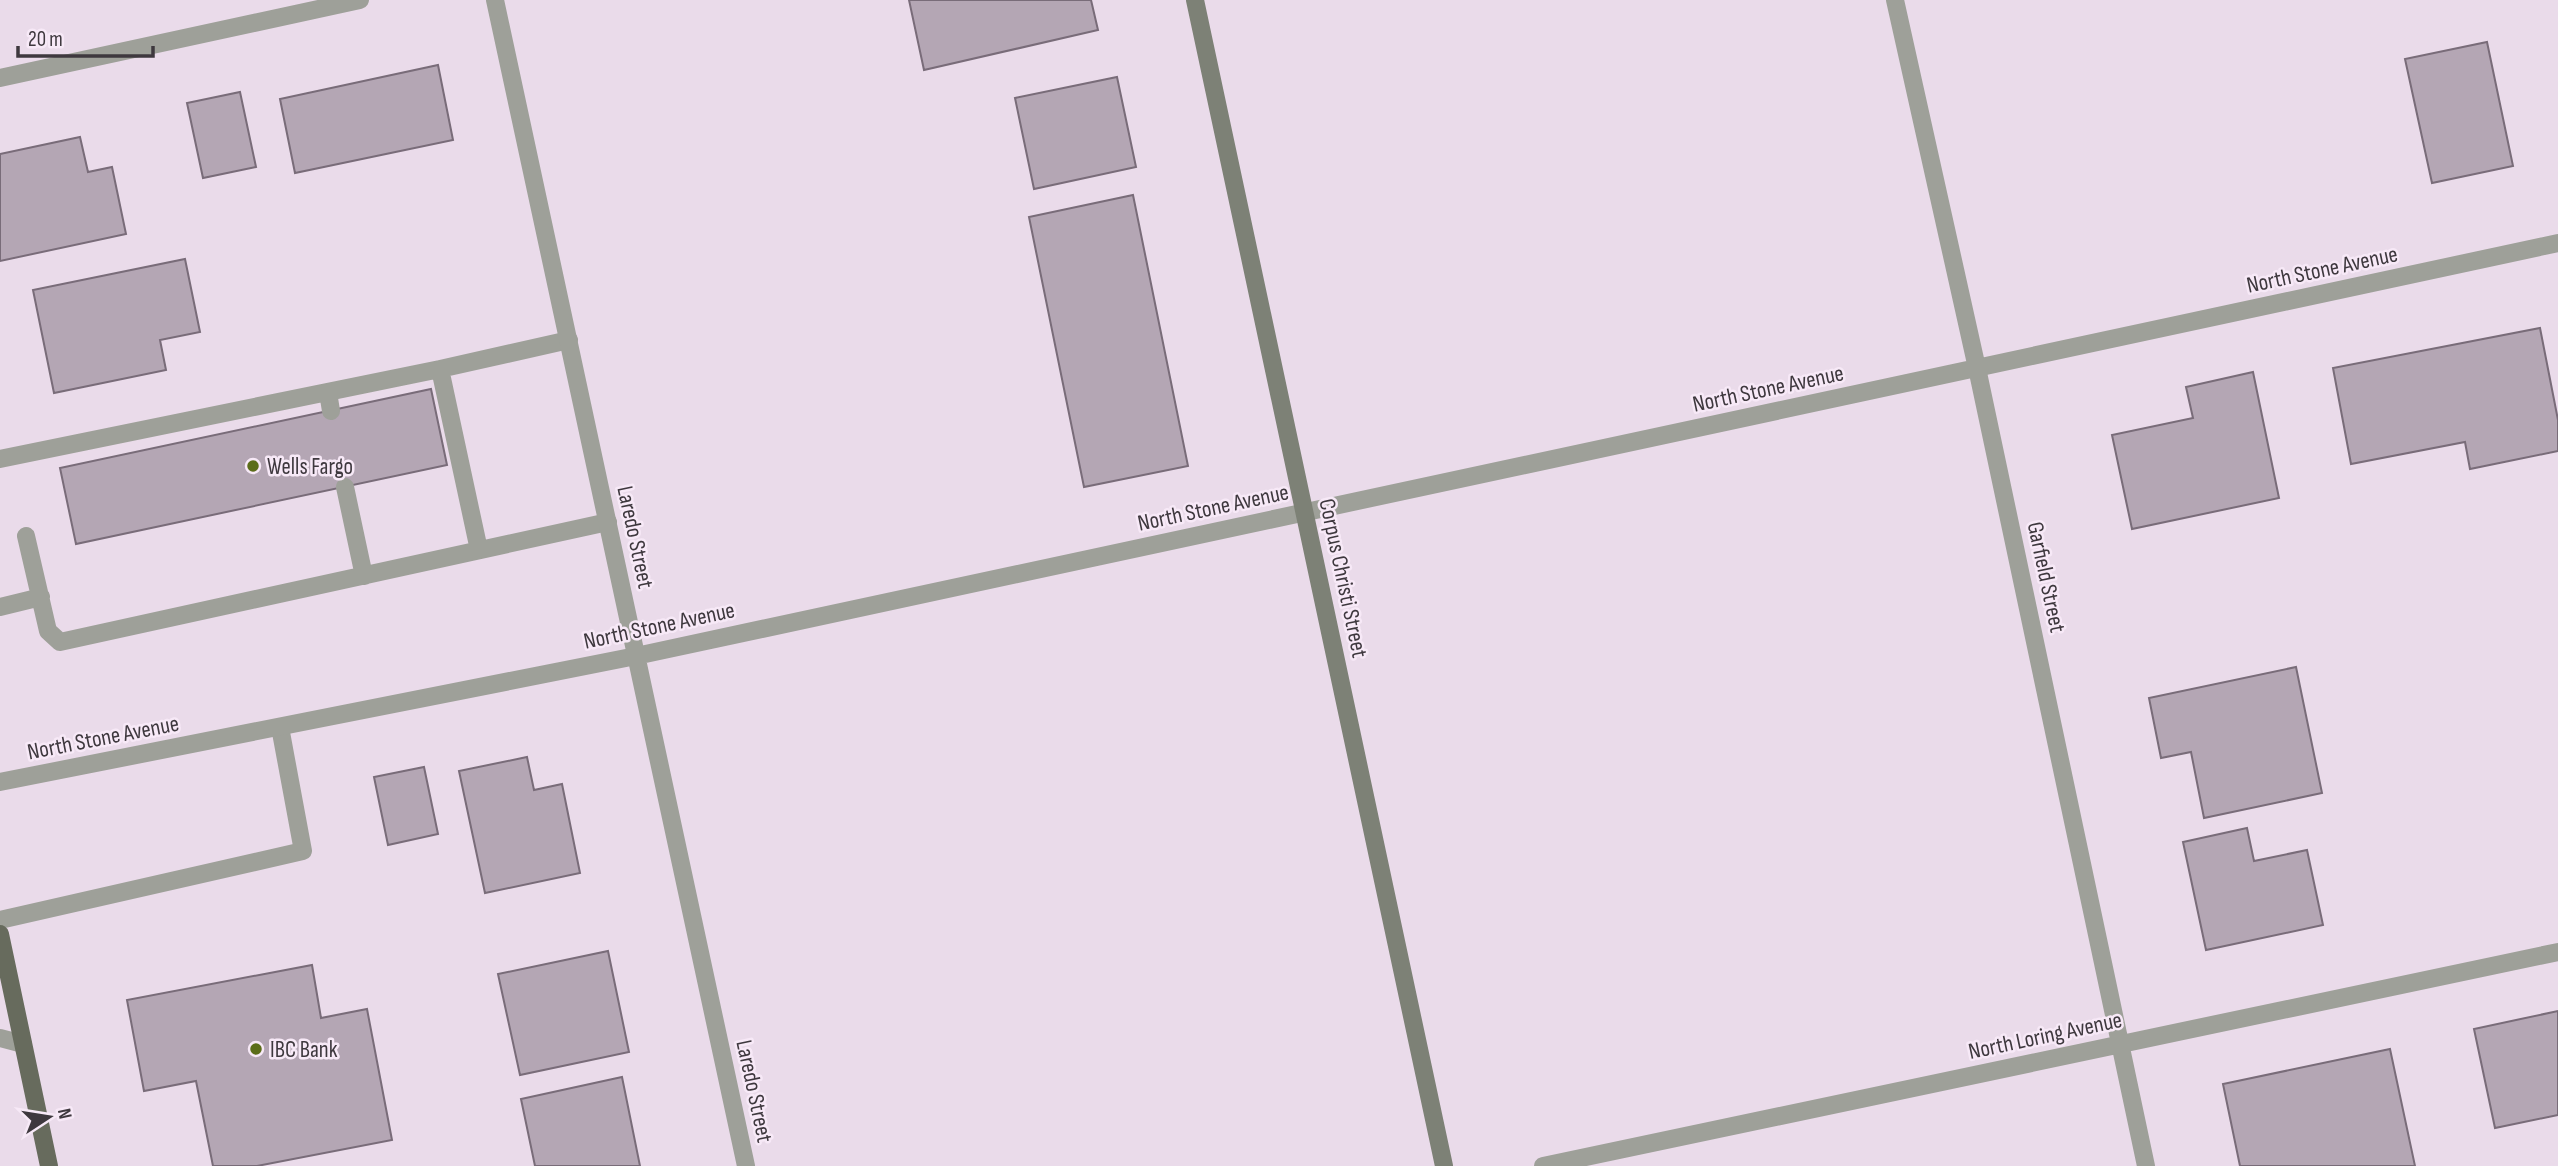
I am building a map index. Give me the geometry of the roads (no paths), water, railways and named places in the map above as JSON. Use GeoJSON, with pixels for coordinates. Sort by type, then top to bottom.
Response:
{"type":"FeatureCollection","features":[{"type":"Feature","properties":{"kind":"main road","name":"Corpus Christi Street"},"geometry":{"type":"LineString","coordinates":[[1195,0],[1444,1166]]}},
{"type":"Feature","properties":{"kind":"main road"},"geometry":{"type":"LineString","coordinates":[[0,934],[49,1166]]}},
{"type":"Feature","properties":{"kind":"street"},"geometry":{"type":"LineString","coordinates":[[0,78],[360,0]]}},
{"type":"Feature","properties":{"kind":"street","name":"Laredo Street"},"geometry":{"type":"LineString","coordinates":[[495,0],[746,1166]]}},
{"type":"Feature","properties":{"kind":"street","name":"Garfield Street"},"geometry":{"type":"LineString","coordinates":[[1895,0],[1977,368],[2146,1166]]}},
{"type":"Feature","properties":{"kind":"street","name":"North Stone Avenue"},"geometry":{"type":"LineString","coordinates":[[0,782],[636,656],[2558,243]]}},
{"type":"Feature","properties":{"kind":"street"},"geometry":{"type":"LineString","coordinates":[[0,459],[569,340]]}},
{"type":"Feature","properties":{"kind":"street"},"geometry":{"type":"LineString","coordinates":[[440,369],[479,550]]}},
{"type":"Feature","properties":{"kind":"street"},"geometry":{"type":"LineString","coordinates":[[328,392],[331,411]]}},
{"type":"Feature","properties":{"kind":"street"},"geometry":{"type":"LineString","coordinates":[[345,487],[364,576]]}},
{"type":"Feature","properties":{"kind":"street"},"geometry":{"type":"LineString","coordinates":[[26,536],[48,631],[60,642],[608,522]]}},
{"type":"Feature","properties":{"kind":"street"},"geometry":{"type":"LineString","coordinates":[[0,607],[41,597]]}},
{"type":"Feature","properties":{"kind":"street"},"geometry":{"type":"LineString","coordinates":[[0,920],[303,851],[280,727]]}},
{"type":"Feature","properties":{"kind":"street","name":"North Loring Avenue"},"geometry":{"type":"LineString","coordinates":[[1543,1166],[2558,952]]}},
{"type":"Feature","properties":{"kind":"street"},"geometry":{"type":"LineString","coordinates":[[0,1038],[23,1044]]}},
{"type":"Feature","properties":{"kind":"place","name":"Wells Fargo"},"geometry":{"type":"Point","coordinates":[253,466]}},
{"type":"Feature","properties":{"kind":"place","name":"IBC Bank"},"geometry":{"type":"Point","coordinates":[256,1049]}}]}
